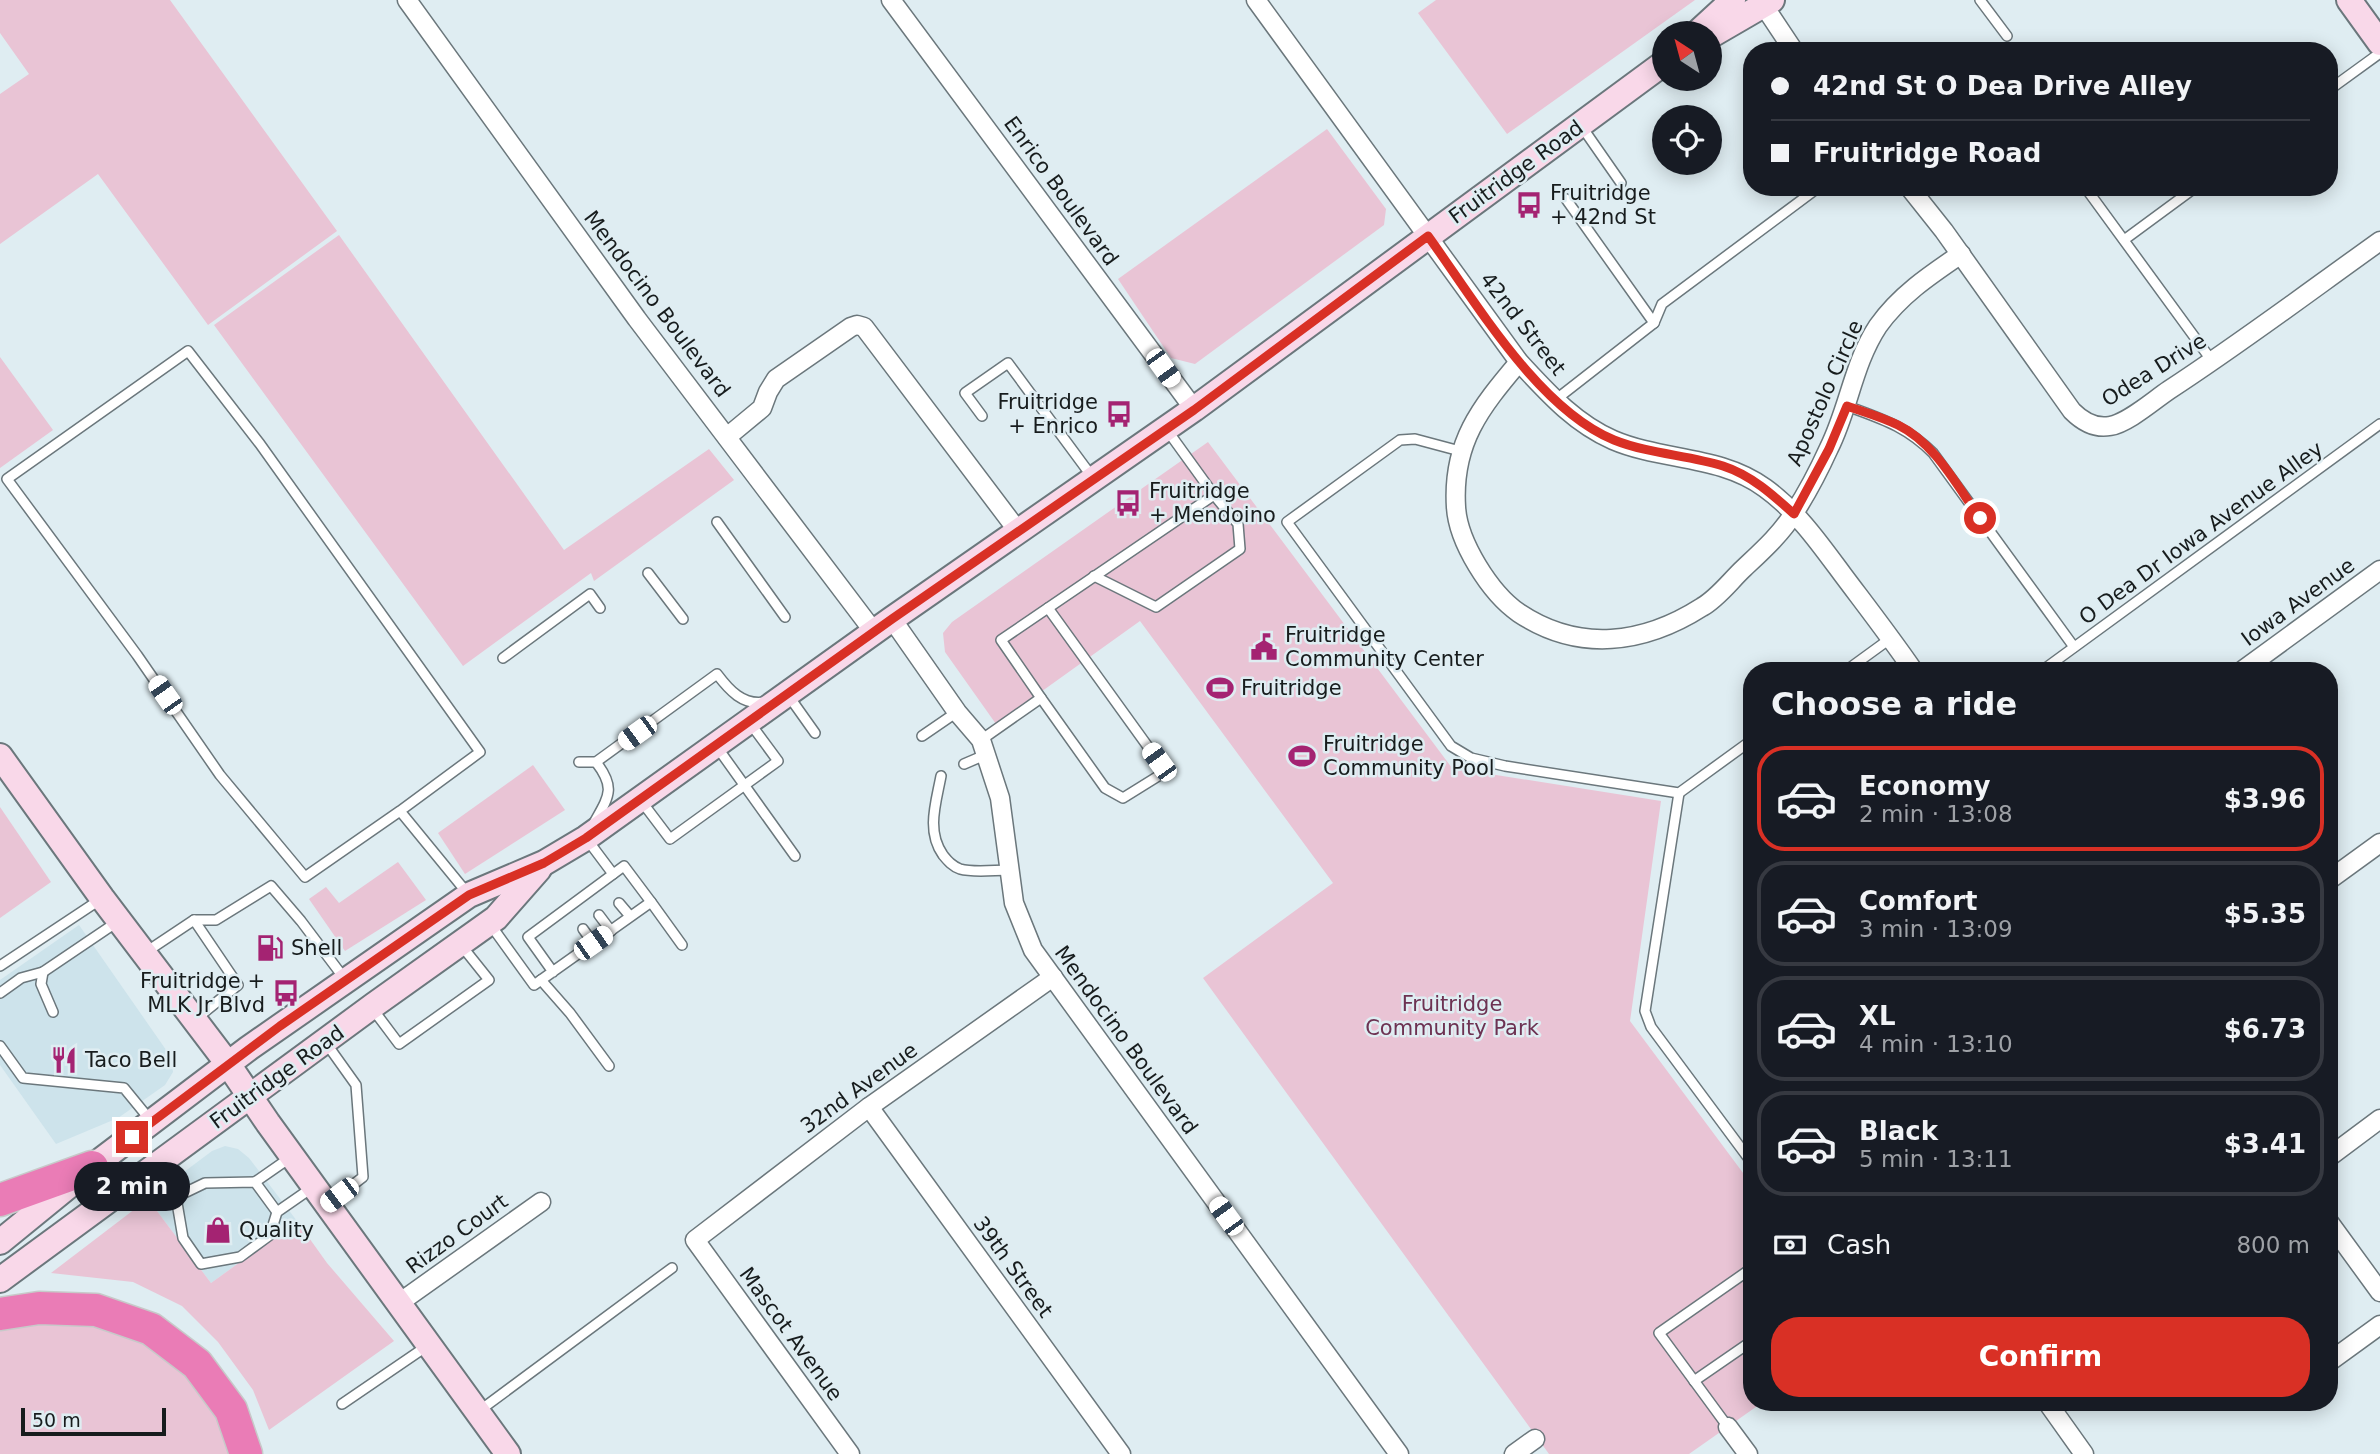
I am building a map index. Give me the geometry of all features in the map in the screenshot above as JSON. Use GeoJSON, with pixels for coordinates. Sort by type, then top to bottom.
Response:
{"type":"FeatureCollection","features":[{"type":"Feature","properties":{"kind":"highway"},"geometry":{"type":"LineString","coordinates":[[0,1199],[92,1167]]}},
{"type":"Feature","properties":{"kind":"highway"},"geometry":{"type":"LineString","coordinates":[[0,1314],[39,1308],[96,1310],[151,1329],[197,1364],[231,1410],[246,1454]]}},
{"type":"Feature","properties":{"kind":"main road"},"geometry":{"type":"LineString","coordinates":[[1710,21],[1732,0]]}},
{"type":"Feature","properties":{"kind":"main road"},"geometry":{"type":"LineString","coordinates":[[2349,0],[2380,43]]}},
{"type":"Feature","properties":{"kind":"main road"},"geometry":{"type":"LineString","coordinates":[[1722,29],[1768,3]]}},
{"type":"Feature","properties":{"kind":"main road","name":"Fruitridge Road"},"geometry":{"type":"LineString","coordinates":[[0,1242],[152,1121],[346,980],[469,895],[544,863],[586,838],[883,625],[1194,410],[1652,72]]}},
{"type":"Feature","properties":{"kind":"main road"},"geometry":{"type":"LineString","coordinates":[[0,756],[119,921],[228,1064],[508,1454]]}},
{"type":"Feature","properties":{"kind":"main road","name":"Fruitridge Road"},"geometry":{"type":"LineString","coordinates":[[0,1280],[496,918],[544,863]]}},
{"type":"Feature","properties":{"kind":"street","name":"Mendocino Boulevard"},"geometry":{"type":"LineString","coordinates":[[407,0],[637,319],[727,437],[957,712],[983,748],[991,765],[1000,798],[1014,903],[1033,950],[1399,1454]]}},
{"type":"Feature","properties":{"kind":"street","name":"Enrico Boulevard"},"geometry":{"type":"LineString","coordinates":[[891,0],[1194,410]]}},
{"type":"Feature","properties":{"kind":"street","name":"42nd Street"},"geometry":{"type":"LineString","coordinates":[[1256,0],[1519,362],[1555,401],[1572,415],[1613,440],[1726,467],[1765,487],[1815,537],[1908,662]]}},
{"type":"Feature","properties":{"kind":"street"},"geometry":{"type":"LineString","coordinates":[[1768,3],[1789,42]]}},
{"type":"Feature","properties":{"kind":"street","name":"Odea Drive"},"geometry":{"type":"LineString","coordinates":[[1916,196],[1961,254],[2072,411],[2088,423],[2098,426],[2116,424],[2212,362],[2380,241]]}},
{"type":"Feature","properties":{"kind":"street","name":"Apostolo Circle"},"geometry":{"type":"LineString","coordinates":[[1519,362],[1476,416],[1460,451],[1455,497],[1457,514],[1473,558],[1485,579],[1516,611],[1550,630],[1572,636],[1617,640],[1641,636],[1662,629],[1705,606],[1773,540],[1794,514],[1829,449],[1847,406],[1859,362],[1878,326],[1913,288],[1961,254]]}},
{"type":"Feature","properties":{"kind":"street"},"geometry":{"type":"LineString","coordinates":[[727,437],[762,408],[776,379],[851,327],[864,327],[1018,531]]}},
{"type":"Feature","properties":{"kind":"street","name":"Iowa Avenue"},"geometry":{"type":"LineString","coordinates":[[2254,662],[2380,570]]}},
{"type":"Feature","properties":{"kind":"street"},"geometry":{"type":"LineString","coordinates":[[2338,873],[2380,843]]}},
{"type":"Feature","properties":{"kind":"street","name":"32nd Avenue"},"geometry":{"type":"LineString","coordinates":[[695,1240],[869,1107],[1053,977]]}},
{"type":"Feature","properties":{"kind":"street","name":"39th Street"},"geometry":{"type":"LineString","coordinates":[[869,1107],[1121,1454]]}},
{"type":"Feature","properties":{"kind":"street"},"geometry":{"type":"LineString","coordinates":[[2338,1150],[2380,1119]]}},
{"type":"Feature","properties":{"kind":"street","name":"Rizzo Court"},"geometry":{"type":"LineString","coordinates":[[399,1303],[541,1202]]}},
{"type":"Feature","properties":{"kind":"street"},"geometry":{"type":"LineString","coordinates":[[2338,1234],[2380,1292]]}},
{"type":"Feature","properties":{"kind":"street","name":"Mascot Avenue"},"geometry":{"type":"LineString","coordinates":[[695,1240],[850,1454]]}},
{"type":"Feature","properties":{"kind":"street"},"geometry":{"type":"LineString","coordinates":[[2338,1355],[2380,1325]]}},
{"type":"Feature","properties":{"kind":"street"},"geometry":{"type":"LineString","coordinates":[[2053,1411],[2084,1454]]}},
{"type":"Feature","properties":{"kind":"street"},"geometry":{"type":"LineString","coordinates":[[1728,1427],[1748,1454]]}},
{"type":"Feature","properties":{"kind":"street"},"geometry":{"type":"LineString","coordinates":[[1514,1454],[1535,1439]]}},
{"type":"Feature","properties":{"kind":"lane"},"geometry":{"type":"LineString","coordinates":[[1980,0],[2007,36]]}},
{"type":"Feature","properties":{"kind":"lane"},"geometry":{"type":"LineString","coordinates":[[2338,83],[2380,53]]}},
{"type":"Feature","properties":{"kind":"lane"},"geometry":{"type":"LineString","coordinates":[[1581,125],[1621,183]]}},
{"type":"Feature","properties":{"kind":"lane"},"geometry":{"type":"LineString","coordinates":[[1555,401],[1654,323],[1661,304],[1807,196]]}},
{"type":"Feature","properties":{"kind":"lane"},"geometry":{"type":"LineString","coordinates":[[2092,196],[2212,362]]}},
{"type":"Feature","properties":{"kind":"lane"},"geometry":{"type":"LineString","coordinates":[[2124,240],[2184,196]]}},
{"type":"Feature","properties":{"kind":"lane"},"geometry":{"type":"LineString","coordinates":[[1566,199],[1654,323]]}},
{"type":"Feature","properties":{"kind":"lane"},"geometry":{"type":"LineString","coordinates":[[188,351],[260,444],[480,752],[400,811],[305,877],[220,775],[137,655],[8,478],[188,351]]}},
{"type":"Feature","properties":{"kind":"lane"},"geometry":{"type":"LineString","coordinates":[[982,416],[965,393],[1008,363],[1094,479]]}},
{"type":"Feature","properties":{"kind":"lane"},"geometry":{"type":"LineString","coordinates":[[1847,406],[1900,426],[1933,453],[2074,647]]}},
{"type":"Feature","properties":{"kind":"lane","name":"O Dea Dr Iowa Avenue Alley"},"geometry":{"type":"LineString","coordinates":[[2054,662],[2380,424]]}},
{"type":"Feature","properties":{"kind":"lane"},"geometry":{"type":"LineString","coordinates":[[1094,576],[1156,607],[1240,549],[1238,524],[1166,428]]}},
{"type":"Feature","properties":{"kind":"lane"},"geometry":{"type":"LineString","coordinates":[[1460,451],[1415,439],[1400,440],[1287,523],[1451,746],[1471,758],[1505,766],[1679,793],[1743,747]]}},
{"type":"Feature","properties":{"kind":"lane"},"geometry":{"type":"LineString","coordinates":[[1048,608],[1159,762],[1160,775],[1123,798],[1105,788],[1001,640],[1094,576],[1214,495]]}},
{"type":"Feature","properties":{"kind":"lane"},"geometry":{"type":"LineString","coordinates":[[717,522],[785,617]]}},
{"type":"Feature","properties":{"kind":"lane"},"geometry":{"type":"LineString","coordinates":[[648,573],[683,619]]}},
{"type":"Feature","properties":{"kind":"lane"},"geometry":{"type":"LineString","coordinates":[[503,657],[590,594],[600,608]]}},
{"type":"Feature","properties":{"kind":"lane"},"geometry":{"type":"LineString","coordinates":[[1858,662],[1891,638]]}},
{"type":"Feature","properties":{"kind":"lane"},"geometry":{"type":"LineString","coordinates":[[579,762],[596,762],[718,674],[731,691],[747,701],[760,703],[787,694],[815,733]]}},
{"type":"Feature","properties":{"kind":"lane"},"geometry":{"type":"LineString","coordinates":[[964,764],[1041,698]]}},
{"type":"Feature","properties":{"kind":"lane"},"geometry":{"type":"LineString","coordinates":[[922,736],[957,712]]}},
{"type":"Feature","properties":{"kind":"lane"},"geometry":{"type":"LineString","coordinates":[[640,799],[670,839],[778,761],[748,722]]}},
{"type":"Feature","properties":{"kind":"lane"},"geometry":{"type":"LineString","coordinates":[[716,745],[795,856]]}},
{"type":"Feature","properties":{"kind":"lane"},"geometry":{"type":"LineString","coordinates":[[596,762],[608,778],[610,787],[586,838],[613,874]]}},
{"type":"Feature","properties":{"kind":"lane"},"geometry":{"type":"LineString","coordinates":[[941,776],[933,820],[934,836],[949,863],[961,869],[1009,870]]}},
{"type":"Feature","properties":{"kind":"lane"},"geometry":{"type":"LineString","coordinates":[[1679,793],[1645,1011],[1651,1027],[1743,1151]]}},
{"type":"Feature","properties":{"kind":"lane"},"geometry":{"type":"LineString","coordinates":[[400,811],[469,895]]}},
{"type":"Feature","properties":{"kind":"lane"},"geometry":{"type":"LineString","coordinates":[[553,972],[528,937],[606,885],[613,874],[624,866],[682,945]]}},
{"type":"Feature","properties":{"kind":"lane"},"geometry":{"type":"LineString","coordinates":[[144,953],[194,920],[216,920],[271,886],[346,980]]}},
{"type":"Feature","properties":{"kind":"lane"},"geometry":{"type":"LineString","coordinates":[[0,966],[102,898]]}},
{"type":"Feature","properties":{"kind":"lane"},"geometry":{"type":"LineString","coordinates":[[619,902],[631,916]]}},
{"type":"Feature","properties":{"kind":"lane"},"geometry":{"type":"LineString","coordinates":[[489,923],[534,985],[650,902]]}},
{"type":"Feature","properties":{"kind":"lane"},"geometry":{"type":"LineString","coordinates":[[599,915],[611,931]]}},
{"type":"Feature","properties":{"kind":"lane"},"geometry":{"type":"LineString","coordinates":[[194,920],[238,985],[195,1020]]}},
{"type":"Feature","properties":{"kind":"lane"},"geometry":{"type":"LineString","coordinates":[[0,993],[21,978],[43,972],[119,921]]}},
{"type":"Feature","properties":{"kind":"lane"},"geometry":{"type":"LineString","coordinates":[[583,929],[593,943]]}},
{"type":"Feature","properties":{"kind":"lane"},"geometry":{"type":"LineString","coordinates":[[371,1007],[399,1044],[489,980],[460,944]]}},
{"type":"Feature","properties":{"kind":"lane"},"geometry":{"type":"LineString","coordinates":[[43,972],[41,984],[53,1012]]}},
{"type":"Feature","properties":{"kind":"lane"},"geometry":{"type":"LineString","coordinates":[[541,979],[609,1066]]}},
{"type":"Feature","properties":{"kind":"lane"},"geometry":{"type":"LineString","coordinates":[[277,1212],[363,1177],[356,1084],[326,1042]]}},
{"type":"Feature","properties":{"kind":"lane"},"geometry":{"type":"LineString","coordinates":[[0,1046],[23,1078],[124,1088],[152,1121]]}},
{"type":"Feature","properties":{"kind":"lane"},"geometry":{"type":"LineString","coordinates":[[176,1197],[205,1183],[255,1182],[293,1156]]}},
{"type":"Feature","properties":{"kind":"lane"},"geometry":{"type":"LineString","coordinates":[[153,1167],[176,1197],[183,1238],[201,1264],[240,1257],[270,1235],[277,1212]]}},
{"type":"Feature","properties":{"kind":"lane"},"geometry":{"type":"LineString","coordinates":[[255,1182],[277,1212]]}},
{"type":"Feature","properties":{"kind":"lane"},"geometry":{"type":"LineString","coordinates":[[478,1412],[672,1268]]}},
{"type":"Feature","properties":{"kind":"lane"},"geometry":{"type":"LineString","coordinates":[[1728,1427],[1659,1334],[1743,1274]]}},
{"type":"Feature","properties":{"kind":"lane"},"geometry":{"type":"LineString","coordinates":[[342,1404],[429,1345]]}},
{"type":"Feature","properties":{"kind":"lane"},"geometry":{"type":"LineString","coordinates":[[1694,1381],[1743,1347]]}},
{"type":"Feature","properties":{"kind":"shaded area"},"geometry":{"type":"Polygon","coordinates":[[[79,925],[171,1057],[173,1072],[165,1085],[118,1118],[56,1144],[0,1065],[0,980],[79,925]]]}},
{"type":"Feature","properties":{"kind":"shaded area"},"geometry":{"type":"Polygon","coordinates":[[[225,1146],[238,1149],[249,1158],[297,1221],[211,1283],[148,1199],[212,1151],[225,1146]]]}},
{"type":"Feature","properties":{"kind":"green space"},"geometry":{"type":"Polygon","coordinates":[[[0,0],[170,0],[337,231],[208,325],[98,174],[0,244],[0,94],[29,74],[0,33],[0,0]]]}},
{"type":"Feature","properties":{"kind":"green space"},"geometry":{"type":"Polygon","coordinates":[[[1436,0],[1695,0],[1666,21],[1652,21],[1652,31],[1507,134],[1418,13],[1436,0]]]}},
{"type":"Feature","properties":{"kind":"green space"},"geometry":{"type":"Polygon","coordinates":[[[1327,129],[1386,209],[1384,225],[1195,364],[1171,358],[1118,279],[1327,129]]]}},
{"type":"Feature","properties":{"kind":"green space"},"geometry":{"type":"Polygon","coordinates":[[[339,235],[564,550],[709,449],[734,480],[594,581],[591,573],[463,666],[214,325],[339,235]]]}},
{"type":"Feature","properties":{"kind":"green space"},"geometry":{"type":"Polygon","coordinates":[[[0,357],[53,430],[0,468],[0,357]]]}},
{"type":"Feature","properties":{"kind":"green space","name":"Fruitridge Community Park"},"geometry":{"type":"Polygon","coordinates":[[[1208,442],[1452,768],[1661,801],[1630,1021],[1743,1173],[1743,1411],[1750,1411],[1689,1454],[1549,1454],[1203,978],[1333,883],[1140,621],[996,724],[945,652],[943,633],[952,622],[1208,442]]]}},
{"type":"Feature","properties":{"kind":"green space"},"geometry":{"type":"Polygon","coordinates":[[[533,765],[565,810],[465,874],[438,833],[533,765]]]}},
{"type":"Feature","properties":{"kind":"green space"},"geometry":{"type":"Polygon","coordinates":[[[0,807],[51,882],[0,918],[0,807]]]}},
{"type":"Feature","properties":{"kind":"green space"},"geometry":{"type":"Polygon","coordinates":[[[398,862],[426,900],[345,951],[309,899],[326,887],[339,903],[398,862]]]}},
{"type":"Feature","properties":{"kind":"green space"},"geometry":{"type":"Polygon","coordinates":[[[148,1199],[211,1283],[297,1221],[327,1263],[394,1341],[269,1430],[253,1390],[218,1342],[182,1306],[133,1282],[51,1273],[148,1199]]]}},
{"type":"Feature","properties":{"kind":"green space"},"geometry":{"type":"Polygon","coordinates":[[[74,1321],[122,1331],[169,1358],[202,1391],[225,1433],[231,1454],[0,1454],[0,1327],[74,1321]]]}},
{"type":"Feature","properties":{"kind":"place","name":"Fruitridge + 42nd St"},"geometry":{"type":"Point","coordinates":[1529,205]}},
{"type":"Feature","properties":{"kind":"place","name":"Fruitridge + Enrico"},"geometry":{"type":"Point","coordinates":[1119,414]}},
{"type":"Feature","properties":{"kind":"place","name":"Fruitridge + Mendoino"},"geometry":{"type":"Point","coordinates":[1128,503]}},
{"type":"Feature","properties":{"kind":"place","name":"Fruitridge Community Center"},"geometry":{"type":"Point","coordinates":[1264,647]}},
{"type":"Feature","properties":{"kind":"place","name":"Fruitridge"},"geometry":{"type":"Point","coordinates":[1220,688]}},
{"type":"Feature","properties":{"kind":"place","name":"Fruitridge Community Pool"},"geometry":{"type":"Point","coordinates":[1302,756]}},
{"type":"Feature","properties":{"kind":"place","name":"Shell"},"geometry":{"type":"Point","coordinates":[270,948]}},
{"type":"Feature","properties":{"kind":"place","name":"Fruitridge + MLK Jr Blvd"},"geometry":{"type":"Point","coordinates":[286,993]}},
{"type":"Feature","properties":{"kind":"place","name":"Taco Bell"},"geometry":{"type":"Point","coordinates":[64,1060]}},
{"type":"Feature","properties":{"kind":"place","name":"Quality"},"geometry":{"type":"Point","coordinates":[218,1230]}},
{"type":"Feature","properties":{"kind":"route"},"geometry":{"type":"LineString","coordinates":[[132,1137],[249,1048],[469,895],[544,863],[586,838],[892,619],[1194,410],[1428,236],[1519,362],[1555,401],[1572,415],[1613,440],[1726,467],[1765,487],[1794,514],[1821,466],[1847,406],[1900,426],[1917,438],[1933,453],[1980,518]]}}]}
